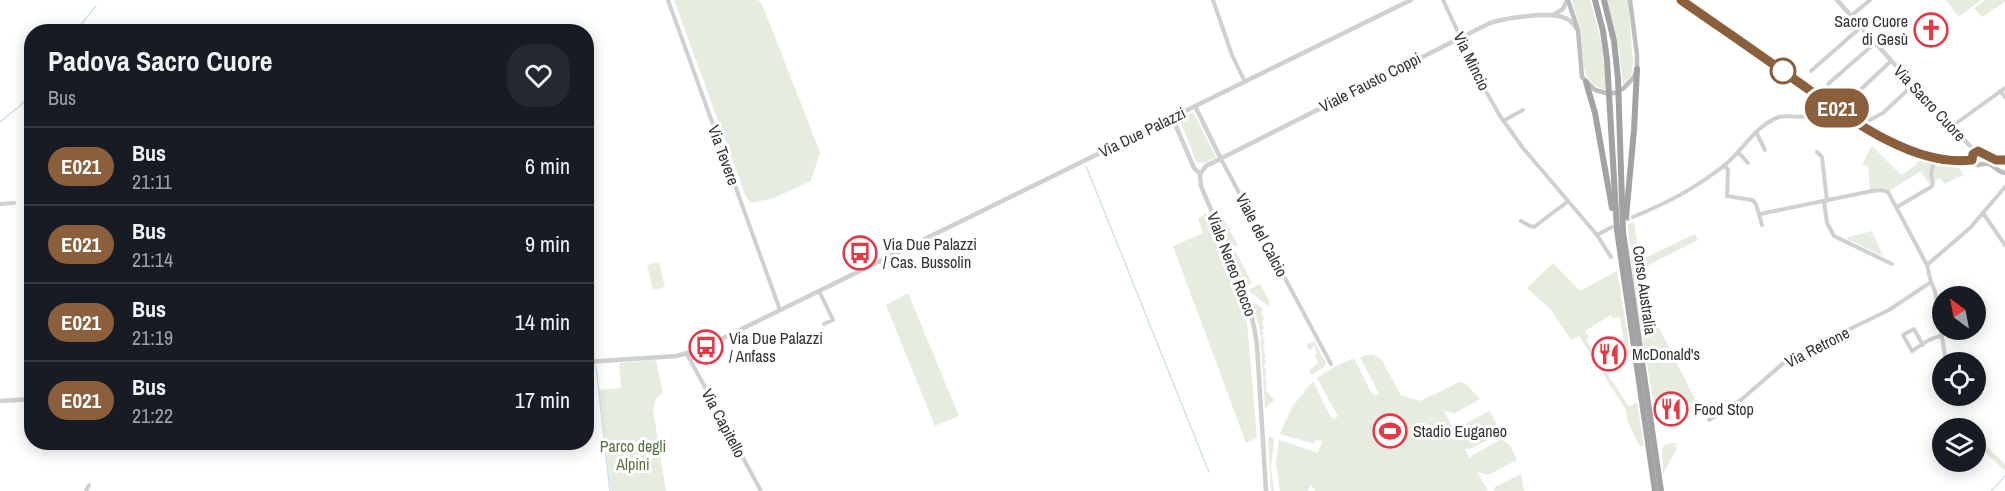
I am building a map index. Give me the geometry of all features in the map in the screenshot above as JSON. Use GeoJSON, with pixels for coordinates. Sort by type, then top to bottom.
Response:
{"type":"FeatureCollection","features":[{"type":"Feature","properties":{"kind":"highway","name":"Corso Australia"},"geometry":{"type":"LineString","coordinates":[[1595,0],[1603,31],[1609,79],[1613,229],[1655,491]]}},
{"type":"Feature","properties":{"kind":"highway","name":"Corso Australia"},"geometry":{"type":"LineString","coordinates":[[1604,0],[1614,41],[1618,79],[1622,219],[1626,254],[1661,491]]}},
{"type":"Feature","properties":{"kind":"highway"},"geometry":{"type":"LineString","coordinates":[[1626,254],[1626,208],[1634,130],[1637,69]]}},
{"type":"Feature","properties":{"kind":"highway"},"geometry":{"type":"LineString","coordinates":[[1586,82],[1595,113],[1613,229]]}},
{"type":"Feature","properties":{"kind":"main road"},"geometry":{"type":"LineString","coordinates":[[1567,0],[1578,30],[1580,70],[1586,82],[1595,90],[1606,93],[1615,93],[1630,83],[1637,69],[1631,1]]}},
{"type":"Feature","properties":{"kind":"main road"},"geometry":{"type":"LineString","coordinates":[[1681,0],[1886,140],[1914,152],[1935,157],[1961,161],[1972,160],[1976,164],[1988,163],[2004,174]]}},
{"type":"Feature","properties":{"kind":"main road"},"geometry":{"type":"LineString","coordinates":[[1972,160],[1976,152],[2003,160]]}},
{"type":"Feature","properties":{"kind":"main road"},"geometry":{"type":"LineString","coordinates":[[1982,164],[1985,159],[1984,154]]}},
{"type":"Feature","properties":{"kind":"main road"},"geometry":{"type":"LineString","coordinates":[[1997,168],[2003,160]]}},
{"type":"Feature","properties":{"kind":"street","name":"Via Tevere"},"geometry":{"type":"LineString","coordinates":[[668,0],[780,310]]}},
{"type":"Feature","properties":{"kind":"street"},"geometry":{"type":"LineString","coordinates":[[1213,0],[1232,55],[1245,82]]}},
{"type":"Feature","properties":{"kind":"street","name":"Via Due Palazzi"},"geometry":{"type":"LineString","coordinates":[[594,361],[687,354],[716,343],[1245,82],[1399,3],[1411,0]]}},
{"type":"Feature","properties":{"kind":"street","name":"Via Mincio"},"geometry":{"type":"LineString","coordinates":[[1443,0],[1483,86],[1503,121],[1597,235],[1611,257]]}},
{"type":"Feature","properties":{"kind":"street"},"geometry":{"type":"LineString","coordinates":[[1551,16],[1563,9],[1567,0]]}},
{"type":"Feature","properties":{"kind":"street","name":"Via Sacro Cuore"},"geometry":{"type":"LineString","coordinates":[[1837,0],[1976,152]]}},
{"type":"Feature","properties":{"kind":"street"},"geometry":{"type":"LineString","coordinates":[[1851,16],[1870,0]]}},
{"type":"Feature","properties":{"kind":"street"},"geometry":{"type":"LineString","coordinates":[[1551,16],[1569,20],[1578,30]]}},
{"type":"Feature","properties":{"kind":"street","name":"Viale Fausto Coppi"},"geometry":{"type":"LineString","coordinates":[[1200,174],[1206,166],[1480,27],[1500,20],[1551,16]]}},
{"type":"Feature","properties":{"kind":"street"},"geometry":{"type":"LineString","coordinates":[[1811,71],[1861,27]]}},
{"type":"Feature","properties":{"kind":"street"},"geometry":{"type":"LineString","coordinates":[[1828,84],[1875,43]]}},
{"type":"Feature","properties":{"kind":"street"},"geometry":{"type":"LineString","coordinates":[[1842,107],[1892,61]]}},
{"type":"Feature","properties":{"kind":"street"},"geometry":{"type":"LineString","coordinates":[[1866,122],[1883,113],[1913,85]]}},
{"type":"Feature","properties":{"kind":"street"},"geometry":{"type":"LineString","coordinates":[[1951,127],[2003,90],[2005,97]]}},
{"type":"Feature","properties":{"kind":"street","name":"Viale del Calcio"},"geometry":{"type":"LineString","coordinates":[[1195,106],[1331,364]]}},
{"type":"Feature","properties":{"kind":"street"},"geometry":{"type":"LineString","coordinates":[[1503,121],[1523,110]]}},
{"type":"Feature","properties":{"kind":"street"},"geometry":{"type":"LineString","coordinates":[[1634,217],[1687,193],[1725,165],[1756,132],[1776,119],[1785,116],[1843,120],[1848,116]]}},
{"type":"Feature","properties":{"kind":"street","name":"Viale Nereo Rocco"},"geometry":{"type":"LineString","coordinates":[[1172,117],[1194,168],[1200,174],[1201,186],[1244,290],[1254,321],[1266,491]]}},
{"type":"Feature","properties":{"kind":"street"},"geometry":{"type":"LineString","coordinates":[[1756,132],[1765,150]]}},
{"type":"Feature","properties":{"kind":"street"},"geometry":{"type":"LineString","coordinates":[[1817,152],[1822,157],[1828,228],[1834,236],[1892,264]]}},
{"type":"Feature","properties":{"kind":"street"},"geometry":{"type":"LineString","coordinates":[[1738,153],[1748,163]]}},
{"type":"Feature","properties":{"kind":"street"},"geometry":{"type":"LineString","coordinates":[[1897,207],[1931,187],[1935,157]]}},
{"type":"Feature","properties":{"kind":"street"},"geometry":{"type":"LineString","coordinates":[[1725,165],[1728,170],[1727,196],[1752,200],[1760,214],[1762,225]]}},
{"type":"Feature","properties":{"kind":"street"},"geometry":{"type":"LineString","coordinates":[[1927,266],[1956,242],[2005,187]]}},
{"type":"Feature","properties":{"kind":"street"},"geometry":{"type":"LineString","coordinates":[[1760,214],[1882,190],[1888,192],[1927,266],[1933,286]]}},
{"type":"Feature","properties":{"kind":"street"},"geometry":{"type":"LineString","coordinates":[[1521,221],[1534,227],[1568,202]]}},
{"type":"Feature","properties":{"kind":"street"},"geometry":{"type":"LineString","coordinates":[[0,204],[14,203]]}},
{"type":"Feature","properties":{"kind":"street"},"geometry":{"type":"LineString","coordinates":[[1983,213],[2005,245]]}},
{"type":"Feature","properties":{"kind":"street"},"geometry":{"type":"LineString","coordinates":[[1597,235],[1613,229]]}},
{"type":"Feature","properties":{"kind":"street","name":"Via Due Palazzi"},"geometry":{"type":"LineString","coordinates":[[857,273],[857,260],[860,256],[867,256],[873,265]]}},
{"type":"Feature","properties":{"kind":"street","name":"Via Retrone"},"geometry":{"type":"LineString","coordinates":[[1709,420],[1741,400],[1788,359],[1889,310],[1931,282]]}},
{"type":"Feature","properties":{"kind":"street"},"geometry":{"type":"LineString","coordinates":[[819,291],[833,320],[824,324]]}},
{"type":"Feature","properties":{"kind":"street"},"geometry":{"type":"LineString","coordinates":[[1923,345],[1914,329],[1903,336],[1912,351],[1923,345],[1932,339]]}},
{"type":"Feature","properties":{"kind":"street","name":"Via Capitello"},"geometry":{"type":"LineString","coordinates":[[687,354],[761,491]]}},
{"type":"Feature","properties":{"kind":"street"},"geometry":{"type":"LineString","coordinates":[[0,401],[24,400]]}},
{"type":"Feature","properties":{"kind":"street"},"geometry":{"type":"LineString","coordinates":[[86,491],[89,485]]}},
{"type":"Feature","properties":{"kind":"green space"},"geometry":{"type":"Polygon","coordinates":[[[674,0],[758,0],[762,4],[820,152],[811,181],[774,198],[751,203],[746,197],[674,0]]]}},
{"type":"Feature","properties":{"kind":"green space"},"geometry":{"type":"Polygon","coordinates":[[[1572,0],[1590,0],[1600,36],[1607,90],[1597,87],[1586,75],[1581,32],[1572,0]]]}},
{"type":"Feature","properties":{"kind":"green space"},"geometry":{"type":"Polygon","coordinates":[[[1607,0],[1628,0],[1633,62],[1631,76],[1623,85],[1619,49],[1607,0]]]}},
{"type":"Feature","properties":{"kind":"green space"},"geometry":{"type":"Polygon","coordinates":[[[1946,0],[1981,0],[1959,17],[1946,0]]]}},
{"type":"Feature","properties":{"kind":"green space"},"geometry":{"type":"Polygon","coordinates":[[[1985,0],[2005,0],[2005,2],[1982,17],[1974,8],[1985,0]]]}},
{"type":"Feature","properties":{"kind":"green space"},"geometry":{"type":"Polygon","coordinates":[[[1193,112],[1216,157],[1205,163],[1196,162],[1182,125],[1183,118],[1193,112]]]}},
{"type":"Feature","properties":{"kind":"green space"},"geometry":{"type":"Polygon","coordinates":[[[1872,146],[1901,175],[1916,165],[1919,159],[1957,166],[1964,175],[1944,184],[1940,178],[1929,184],[1921,171],[1889,191],[1883,187],[1870,190],[1868,166],[1862,165],[1872,146]]]}},
{"type":"Feature","properties":{"kind":"green space"},"geometry":{"type":"Polygon","coordinates":[[[1206,213],[1247,323],[1257,438],[1246,443],[1173,246],[1203,233],[1198,219],[1206,213]]]}},
{"type":"Feature","properties":{"kind":"green space"},"geometry":{"type":"Polygon","coordinates":[[[1223,218],[1238,245],[1230,249],[1219,220],[1223,218]]]}},
{"type":"Feature","properties":{"kind":"green space"},"geometry":{"type":"Polygon","coordinates":[[[1634,222],[1640,260],[1695,234],[1698,240],[1639,270],[1638,286],[1698,405],[1694,413],[1690,402],[1686,399],[1661,404],[1653,399],[1634,290],[1628,224],[1634,222]]]}},
{"type":"Feature","properties":{"kind":"green space"},"geometry":{"type":"Polygon","coordinates":[[[1872,231],[1883,256],[1847,239],[1872,231]]]}},
{"type":"Feature","properties":{"kind":"green space"},"geometry":{"type":"Polygon","coordinates":[[[1233,252],[1236,252],[1252,283],[1246,286],[1233,255],[1233,252]]]}},
{"type":"Feature","properties":{"kind":"green space"},"geometry":{"type":"Polygon","coordinates":[[[659,262],[665,287],[653,290],[647,265],[659,262]]]}},
{"type":"Feature","properties":{"kind":"green space"},"geometry":{"type":"Polygon","coordinates":[[[1553,263],[1580,291],[1617,271],[1629,356],[1623,358],[1622,351],[1625,350],[1620,317],[1613,318],[1611,315],[1585,331],[1589,337],[1586,339],[1593,351],[1597,349],[1601,364],[1629,407],[1637,402],[1644,446],[1640,447],[1627,420],[1626,410],[1579,336],[1571,340],[1551,310],[1527,288],[1553,263]]]}},
{"type":"Feature","properties":{"kind":"green space"},"geometry":{"type":"Polygon","coordinates":[[[1260,284],[1270,302],[1268,306],[1248,290],[1260,284]]]}},
{"type":"Feature","properties":{"kind":"green space"},"geometry":{"type":"Polygon","coordinates":[[[908,293],[959,416],[935,426],[886,305],[908,293]]]}},
{"type":"Feature","properties":{"kind":"green space"},"geometry":{"type":"Polygon","coordinates":[[[1253,304],[1263,309],[1261,312],[1264,319],[1262,335],[1265,342],[1263,349],[1266,356],[1264,367],[1267,370],[1265,372],[1267,374],[1265,377],[1266,390],[1274,400],[1266,408],[1260,331],[1253,304]]]}},
{"type":"Feature","properties":{"kind":"green space"},"geometry":{"type":"Polygon","coordinates":[[[1314,341],[1326,363],[1312,375],[1309,371],[1318,362],[1315,355],[1317,352],[1314,346],[1310,351],[1306,345],[1314,341]]]}},
{"type":"Feature","properties":{"kind":"green space"},"geometry":{"type":"Polygon","coordinates":[[[1372,354],[1381,359],[1401,395],[1420,401],[1460,382],[1466,384],[1480,399],[1455,413],[1444,411],[1457,436],[1461,426],[1489,411],[1496,422],[1499,434],[1472,448],[1465,449],[1470,459],[1471,456],[1502,439],[1511,447],[1517,460],[1488,475],[1477,472],[1488,491],[1315,491],[1311,484],[1308,491],[1280,491],[1276,464],[1279,440],[1318,453],[1322,441],[1315,440],[1314,444],[1280,434],[1292,407],[1313,381],[1330,416],[1334,419],[1338,416],[1317,378],[1354,358],[1371,392],[1375,396],[1379,394],[1360,357],[1372,354]]]}},
{"type":"Feature","properties":{"kind":"green space","name":"Parco degli Alpini"},"geometry":{"type":"Polygon","coordinates":[[[656,360],[663,393],[656,398],[653,409],[666,491],[611,491],[599,390],[621,388],[619,363],[656,360]]]}},
{"type":"Feature","properties":{"kind":"green space"},"geometry":{"type":"Polygon","coordinates":[[[1270,436],[1274,439],[1271,468],[1274,491],[1271,491],[1268,438],[1270,436]]]}},
{"type":"Feature","properties":{"kind":"green space"},"geometry":{"type":"Polygon","coordinates":[[[1677,443],[1675,447],[1678,447],[1663,474],[1662,448],[1666,444],[1677,443]]]}},
{"type":"Feature","properties":{"kind":"green space"},"geometry":{"type":"Polygon","coordinates":[[[1986,446],[2005,464],[2005,471],[1986,453],[1986,446]]]}},
{"type":"Feature","properties":{"kind":"green space"},"geometry":{"type":"Polygon","coordinates":[[[1521,474],[1524,491],[1494,491],[1495,487],[1521,474]]]}},
{"type":"Feature","properties":{"kind":"waterway"},"geometry":{"type":"LineString","coordinates":[[81,24],[96,6]]}},
{"type":"Feature","properties":{"kind":"waterway"},"geometry":{"type":"LineString","coordinates":[[0,122],[24,101]]}},
{"type":"Feature","properties":{"kind":"waterway"},"geometry":{"type":"LineString","coordinates":[[1086,166],[1209,472]]}},
{"type":"Feature","properties":{"kind":"waterway"},"geometry":{"type":"LineString","coordinates":[[596,366],[610,491]]}},
{"type":"Feature","properties":{"kind":"waterway"},"geometry":{"type":"LineString","coordinates":[[1991,491],[2005,476]]}},
{"type":"Feature","properties":{"kind":"tunnel"},"geometry":{"type":"LineString","coordinates":[[1610,228],[1633,217]]}},
{"type":"Feature","properties":{"kind":"bus line","name":"E021"},"geometry":{"type":"LineString","coordinates":[[1681,0],[1886,140],[1914,152],[1944,159],[1972,160],[1973,154],[1978,151],[1996,160],[2005,160]]}},
{"type":"Feature","properties":{"kind":"place","name":"Sacro Cuore di Gesù"},"geometry":{"type":"Point","coordinates":[1931,30]}},
{"type":"Feature","properties":{"kind":"place","name":"Via Due Palazzi / Cas. Bussolin"},"geometry":{"type":"Point","coordinates":[860,253]}},
{"type":"Feature","properties":{"kind":"place","name":"Via Due Palazzi / Anfass"},"geometry":{"type":"Point","coordinates":[706,347]}},
{"type":"Feature","properties":{"kind":"place","name":"McDonald's"},"geometry":{"type":"Point","coordinates":[1609,354]}},
{"type":"Feature","properties":{"kind":"place","name":"Food Stop"},"geometry":{"type":"Point","coordinates":[1671,409]}},
{"type":"Feature","properties":{"kind":"place","name":"Stadio Euganeo"},"geometry":{"type":"Point","coordinates":[1390,431]}}]}
